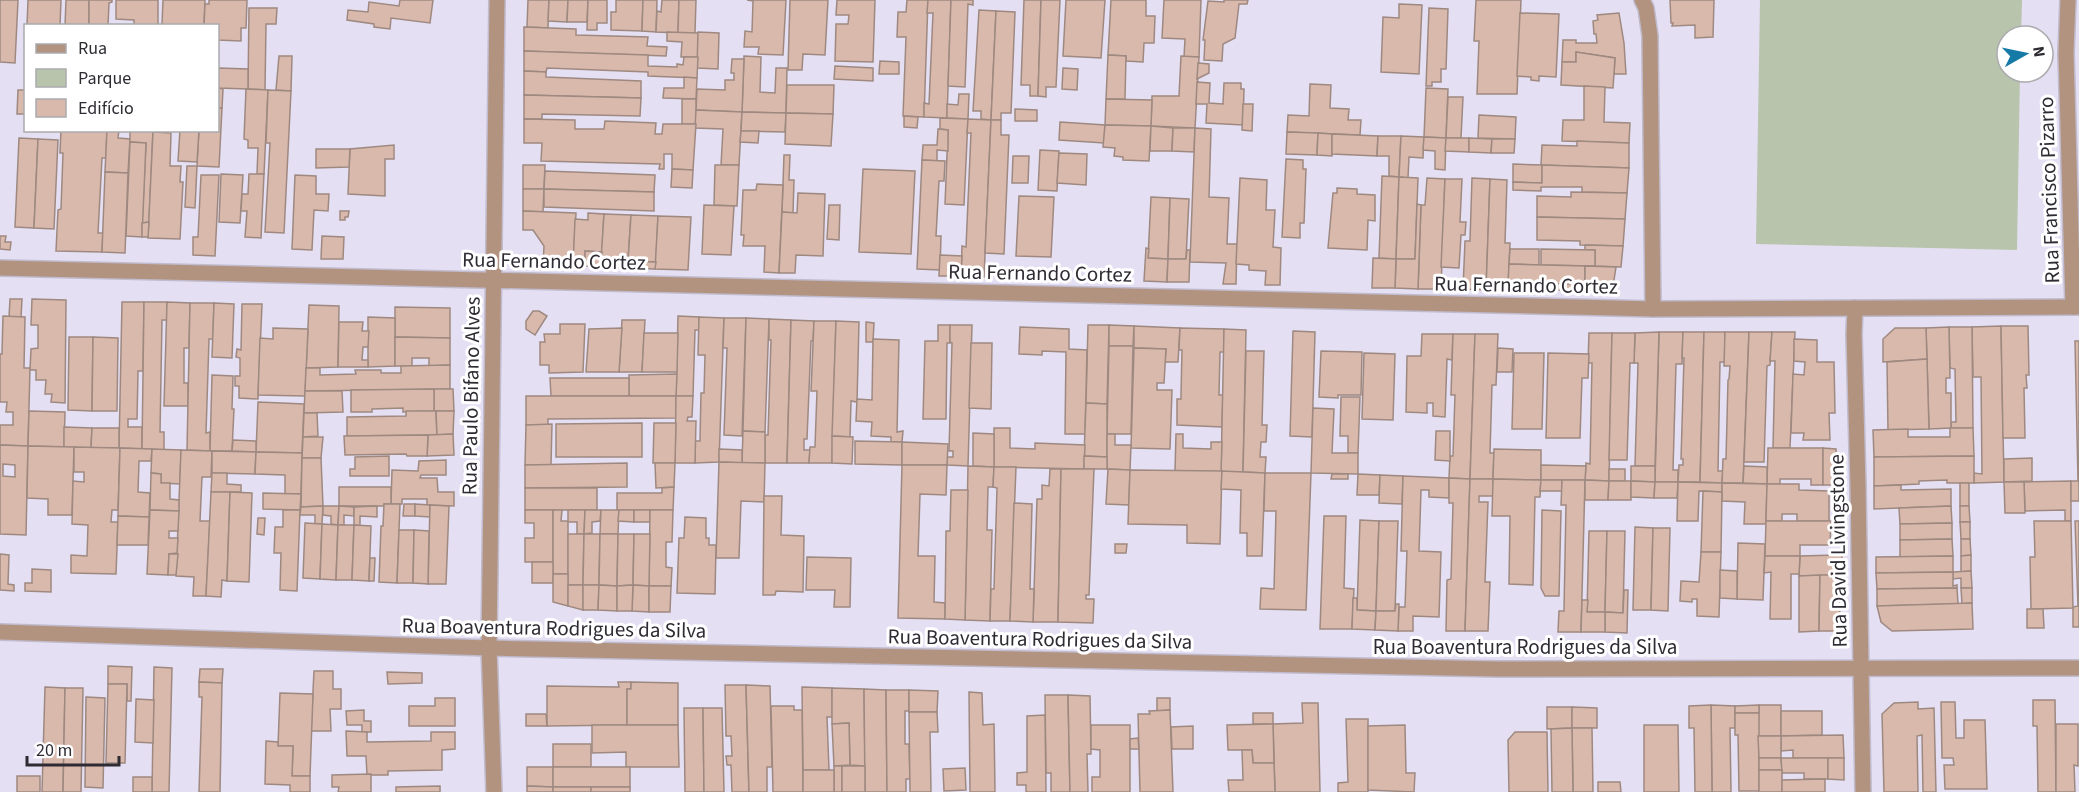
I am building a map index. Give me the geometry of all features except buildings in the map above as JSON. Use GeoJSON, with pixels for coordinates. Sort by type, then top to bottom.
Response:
{"type":"FeatureCollection","features":[{"type":"Feature","properties":{"kind":"street","name":"Rua Paulo Bifano Alves"},"geometry":{"type":"LineString","coordinates":[[494,792],[489,648],[497,0]]}},
{"type":"Feature","properties":{"kind":"street"},"geometry":{"type":"LineString","coordinates":[[1642,0],[1646,8],[1650,36],[1653,309]]}},
{"type":"Feature","properties":{"kind":"street","name":"Rua Francisco Pizarro"},"geometry":{"type":"LineString","coordinates":[[2068,0],[2066,53],[2076,307]]}},
{"type":"Feature","properties":{"kind":"street","name":"Rua Fernando Cortez"},"geometry":{"type":"LineString","coordinates":[[0,268],[1653,309],[2076,307]]}},
{"type":"Feature","properties":{"kind":"street","name":"Rua David Livingstone"},"geometry":{"type":"LineString","coordinates":[[1855,308],[1863,792]]}},
{"type":"Feature","properties":{"kind":"street","name":"Rua Boaventura Rodrigues da Silva"},"geometry":{"type":"LineString","coordinates":[[0,632],[489,648],[1486,669],[2079,668]]}},
{"type":"Feature","properties":{"kind":"green space"},"geometry":{"type":"Polygon","coordinates":[[[1760,0],[2022,0],[2021,24],[1995,24],[1995,84],[2020,84],[2017,250],[1756,244],[1760,0]]]}}]}
